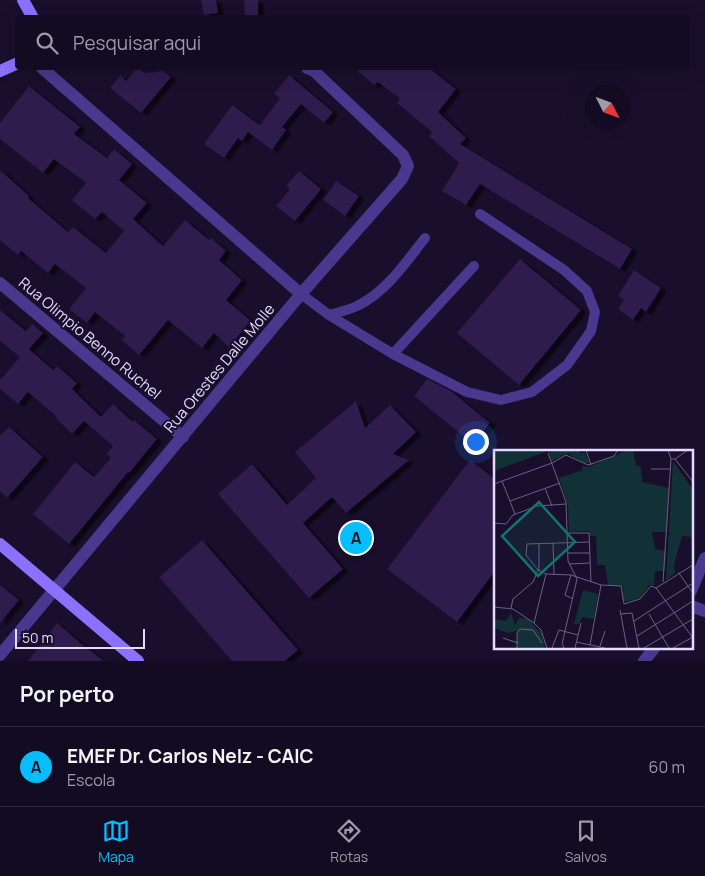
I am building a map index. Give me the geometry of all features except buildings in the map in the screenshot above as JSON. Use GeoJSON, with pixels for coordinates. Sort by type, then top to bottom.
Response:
{"type":"FeatureCollection","features":[{"type":"Feature","properties":{"kind":"street"},"geometry":{"type":"LineString","coordinates":[[23,0],[31,15]]}},
{"type":"Feature","properties":{"kind":"street"},"geometry":{"type":"LineString","coordinates":[[0,71],[15,64]]}},
{"type":"Feature","properties":{"kind":"street"},"geometry":{"type":"LineString","coordinates":[[44,70],[301,294]]}},
{"type":"Feature","properties":{"kind":"street","name":"Rua Orestes Dalle Molle"},"geometry":{"type":"LineString","coordinates":[[0,655],[301,294],[402,179],[408,166],[403,155],[311,70]]}},
{"type":"Feature","properties":{"kind":"street","name":"Rua Olimpio Benno Ruchel"},"geometry":{"type":"LineString","coordinates":[[0,283],[183,437]]}},
{"type":"Feature","properties":{"kind":"street"},"geometry":{"type":"LineString","coordinates":[[0,544],[138,661]]}},
{"type":"Feature","properties":{"kind":"street"},"geometry":{"type":"LineString","coordinates":[[692,588],[705,558]]}},
{"type":"Feature","properties":{"kind":"street"},"geometry":{"type":"LineString","coordinates":[[692,606],[705,611]]}},
{"type":"Feature","properties":{"kind":"street"},"geometry":{"type":"LineString","coordinates":[[644,661],[654,648]]}},
{"type":"Feature","properties":{"kind":"lane"},"geometry":{"type":"LineString","coordinates":[[301,294],[329,315],[393,354],[467,392],[501,400],[532,392],[567,365],[591,331],[595,312],[587,291],[564,270],[480,214]]}},
{"type":"Feature","properties":{"kind":"lane"},"geometry":{"type":"LineString","coordinates":[[329,315],[357,307],[374,297],[390,282],[426,238]]}},
{"type":"Feature","properties":{"kind":"lane"},"geometry":{"type":"LineString","coordinates":[[393,354],[474,266]]}},
{"type":"Feature","properties":{"kind":"place","name":"EMEF Dr. Carlos Nelz - CAIC"},"geometry":{"type":"Point","coordinates":[356,538]}}]}
